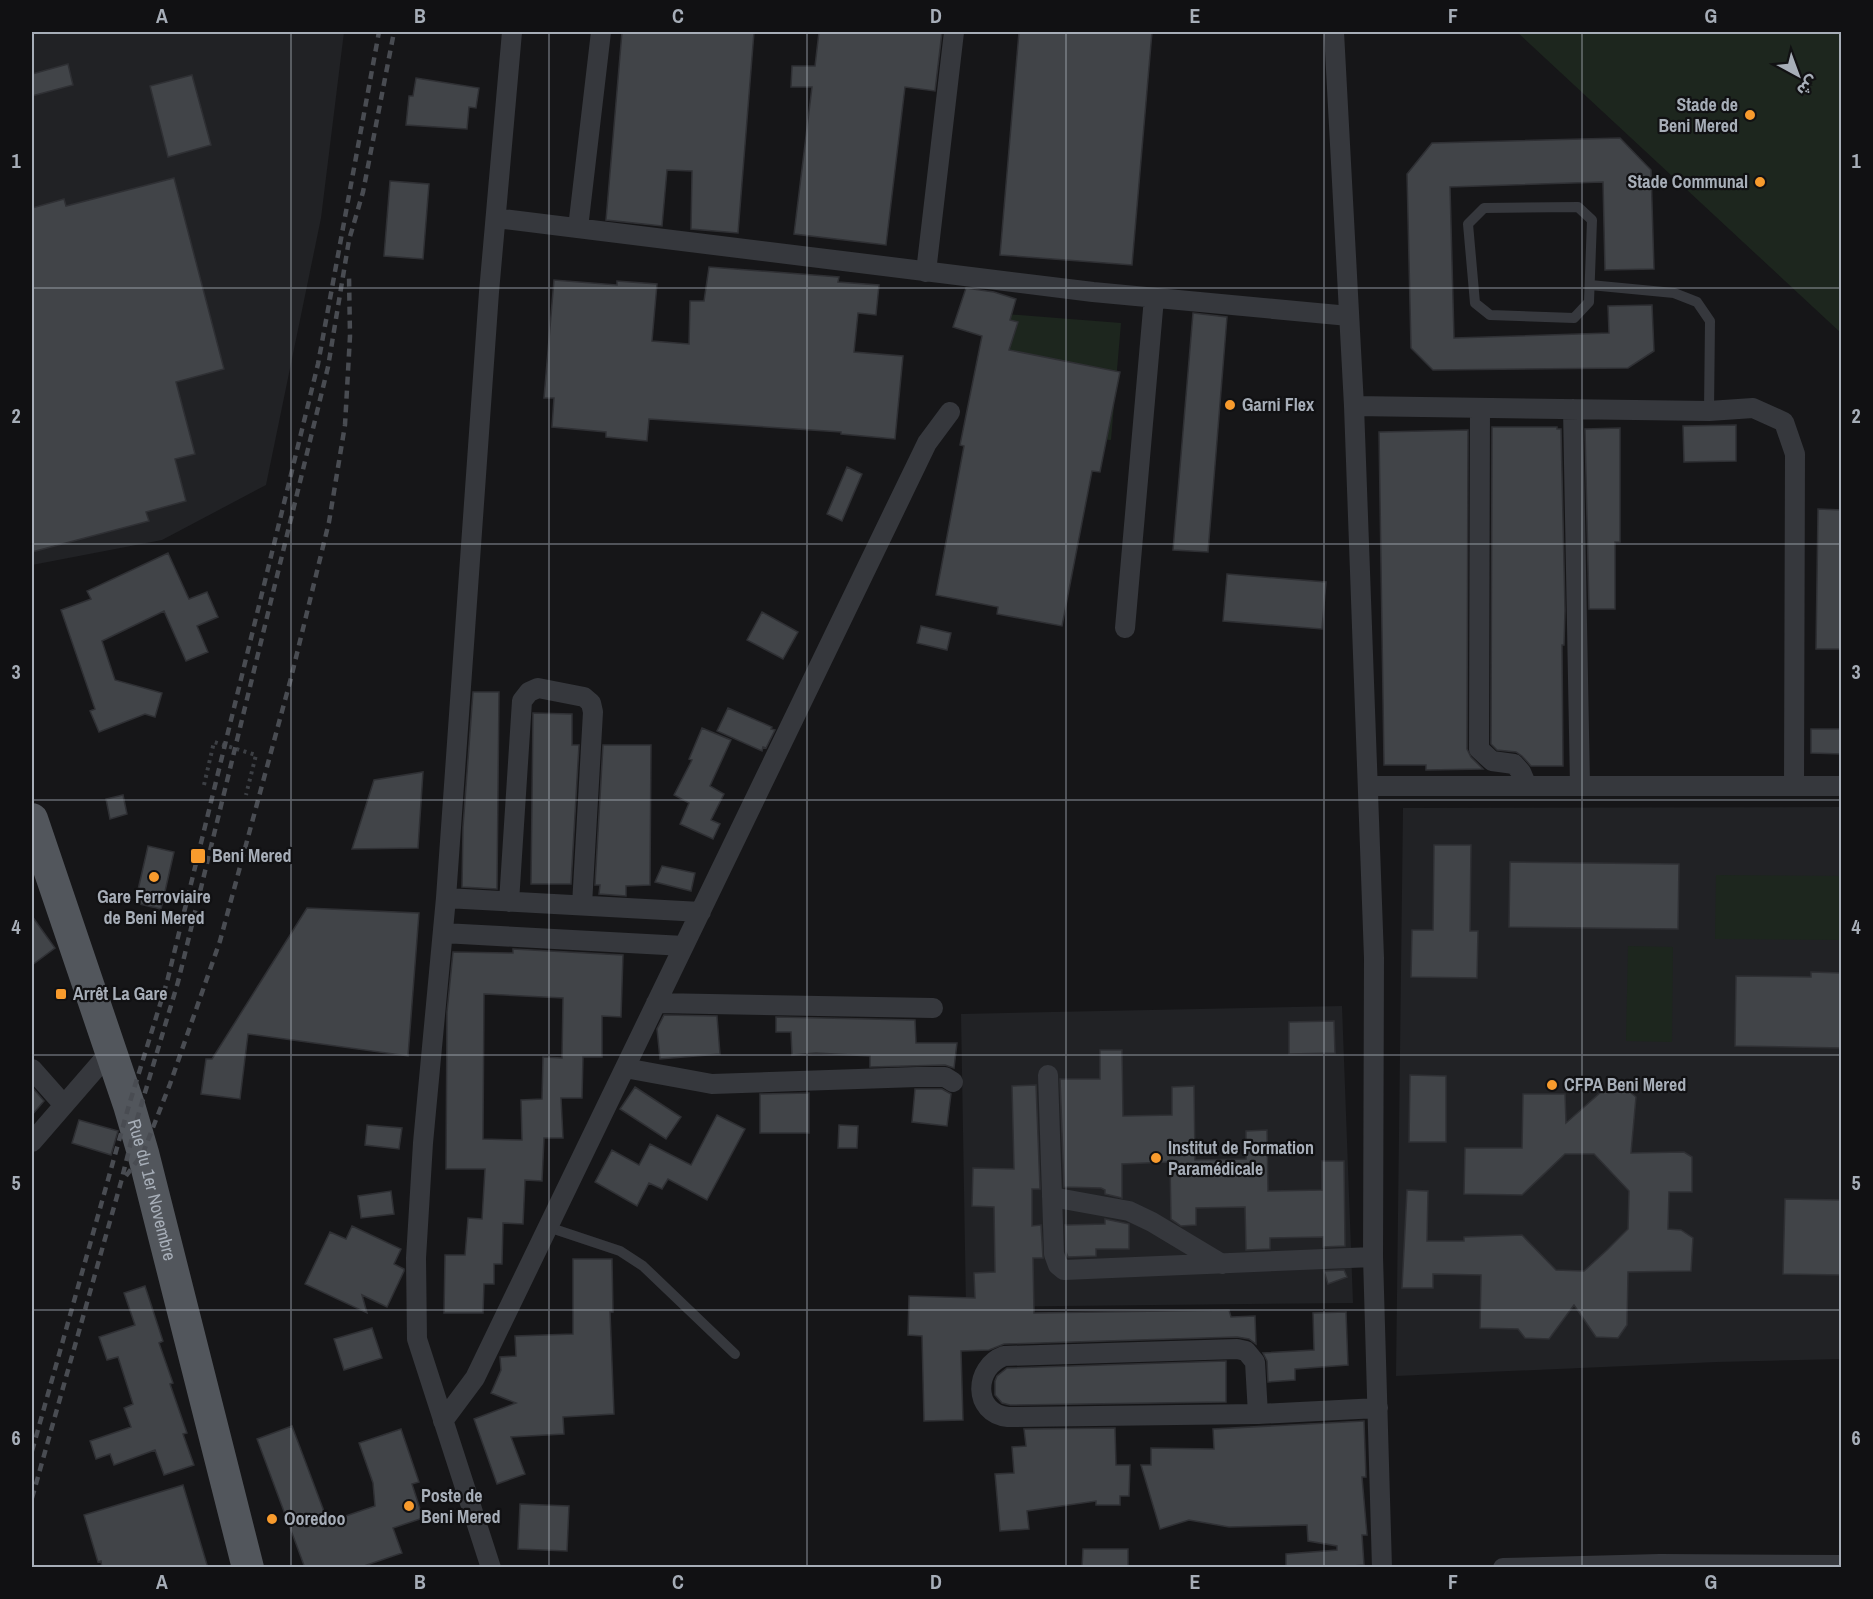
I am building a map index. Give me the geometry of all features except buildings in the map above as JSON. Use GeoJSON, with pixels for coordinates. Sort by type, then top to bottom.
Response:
{"type":"FeatureCollection","features":[{"type":"Feature","properties":{"kind":"main road","name":"Rue du 1er Novembre"},"geometry":{"type":"LineString","coordinates":[[32,819],[143,1153],[248,1568]]}},
{"type":"Feature","properties":{"kind":"street"},"geometry":{"type":"LineString","coordinates":[[490,1568],[417,1339],[416,1258],[423,1143],[446,898],[496,218],[512,32]]}},
{"type":"Feature","properties":{"kind":"street"},"geometry":{"type":"LineString","coordinates":[[578,228],[601,32]]}},
{"type":"Feature","properties":{"kind":"street"},"geometry":{"type":"LineString","coordinates":[[926,272],[954,32]]}},
{"type":"Feature","properties":{"kind":"street"},"geometry":{"type":"LineString","coordinates":[[1334,32],[1354,406],[1374,958],[1373,1257],[1382,1568]]}},
{"type":"Feature","properties":{"kind":"street"},"geometry":{"type":"LineString","coordinates":[[496,218],[926,272],[1154,298],[1349,316]]}},
{"type":"Feature","properties":{"kind":"street"},"geometry":{"type":"LineString","coordinates":[[1125,628],[1154,298]]}},
{"type":"Feature","properties":{"kind":"street"},"geometry":{"type":"LineString","coordinates":[[1354,406],[1710,411],[1753,408],[1784,422],[1795,454],[1794,786]]}},
{"type":"Feature","properties":{"kind":"street"},"geometry":{"type":"LineString","coordinates":[[1480,408],[1479,749],[1492,761],[1514,764],[1521,772],[1527,786]]}},
{"type":"Feature","properties":{"kind":"street"},"geometry":{"type":"LineString","coordinates":[[1573,409],[1580,786]]}},
{"type":"Feature","properties":{"kind":"street"},"geometry":{"type":"LineString","coordinates":[[443,1421],[475,1378],[927,443],[950,412]]}},
{"type":"Feature","properties":{"kind":"street"},"geometry":{"type":"LineString","coordinates":[[509,902],[522,701],[529,692],[538,688],[584,697],[591,703],[593,712],[582,905]]}},
{"type":"Feature","properties":{"kind":"street"},"geometry":{"type":"LineString","coordinates":[[1368,786],[1842,786]]}},
{"type":"Feature","properties":{"kind":"street"},"geometry":{"type":"LineString","coordinates":[[446,898],[701,912]]}},
{"type":"Feature","properties":{"kind":"street"},"geometry":{"type":"LineString","coordinates":[[443,933],[684,946]]}},
{"type":"Feature","properties":{"kind":"street"},"geometry":{"type":"LineString","coordinates":[[656,1003],[933,1008]]}},
{"type":"Feature","properties":{"kind":"street"},"geometry":{"type":"LineString","coordinates":[[32,1142],[111,1052]]}},
{"type":"Feature","properties":{"kind":"street"},"geometry":{"type":"LineString","coordinates":[[625,1068],[712,1084],[917,1077],[945,1077],[953,1082]]}},
{"type":"Feature","properties":{"kind":"street"},"geometry":{"type":"LineString","coordinates":[[32,1070],[63,1104]]}},
{"type":"Feature","properties":{"kind":"street"},"geometry":{"type":"LineString","coordinates":[[1048,1075],[1053,1254],[1058,1265],[1064,1270],[1373,1257]]}},
{"type":"Feature","properties":{"kind":"street"},"geometry":{"type":"LineString","coordinates":[[1052,1197],[1129,1211],[1152,1222],[1222,1264]]}},
{"type":"Feature","properties":{"kind":"street"},"geometry":{"type":"LineString","coordinates":[[1258,1414],[1255,1362],[1250,1354],[1242,1349],[1005,1356],[990,1363],[982,1377],[984,1401],[991,1411],[1002,1416],[1258,1414],[1378,1408]]}},
{"type":"Feature","properties":{"kind":"street"},"geometry":{"type":"LineString","coordinates":[[1503,1568],[1842,1565]]}},
{"type":"Feature","properties":{"kind":"lane"},"geometry":{"type":"LineString","coordinates":[[1578,207],[1592,220],[1590,285],[1589,302],[1574,318],[1490,315],[1474,303],[1468,224],[1484,208],[1578,207]]}},
{"type":"Feature","properties":{"kind":"lane"},"geometry":{"type":"LineString","coordinates":[[1590,285],[1674,293],[1697,302],[1710,321],[1710,411]]}},
{"type":"Feature","properties":{"kind":"lane"},"geometry":{"type":"LineString","coordinates":[[548,1227],[620,1251],[643,1266],[735,1354]]}},
{"type":"Feature","properties":{"kind":"path"},"geometry":{"type":"LineString","coordinates":[[204,785],[214,742],[256,755],[246,795]]}},
{"type":"Feature","properties":{"kind":"shaded area"},"geometry":{"type":"Polygon","coordinates":[[[32,32],[344,32],[321,218],[266,485],[162,540],[32,565],[32,32]]]}},
{"type":"Feature","properties":{"kind":"shaded area","name":"Stade de Beni Mered"},"geometry":{"type":"Polygon","coordinates":[[[1517,32],[1841,32],[1841,333],[1517,32]]]}},
{"type":"Feature","properties":{"kind":"shaded area"},"geometry":{"type":"Polygon","coordinates":[[[993,313],[1121,323],[1111,440],[984,430],[993,313]]]}},
{"type":"Feature","properties":{"kind":"shaded area","name":"CFPA Beni Mered"},"geometry":{"type":"Polygon","coordinates":[[[1841,807],[1841,1359],[1396,1376],[1403,808],[1841,807]]]}},
{"type":"Feature","properties":{"kind":"shaded area"},"geometry":{"type":"Polygon","coordinates":[[[1716,875],[1841,876],[1841,940],[1715,939],[1716,875]]]}},
{"type":"Feature","properties":{"kind":"shaded area"},"geometry":{"type":"Polygon","coordinates":[[[1628,946],[1673,947],[1672,1042],[1626,1041],[1628,946]]]}},
{"type":"Feature","properties":{"kind":"shaded area","name":"Institut de Formation Paramédicale"},"geometry":{"type":"Polygon","coordinates":[[[1342,1006],[1353,1303],[966,1307],[961,1014],[1342,1006]]]}},
{"type":"Feature","properties":{"kind":"railway"},"geometry":{"type":"LineString","coordinates":[[32,1451],[129,1105],[167,982],[318,364],[379,32]]}},
{"type":"Feature","properties":{"kind":"railway"},"geometry":{"type":"LineString","coordinates":[[32,1498],[135,1126],[178,982],[328,367],[349,240],[363,192],[394,32]]}},
{"type":"Feature","properties":{"kind":"railway"},"geometry":{"type":"LineString","coordinates":[[126,1176],[143,1153],[170,1084],[220,941],[291,678],[329,522],[345,425],[350,336],[349,275]]}},
{"type":"Feature","properties":{"kind":"place","name":"Stade de Beni Mered"},"geometry":{"type":"Point","coordinates":[1750,115]}},
{"type":"Feature","properties":{"kind":"place","name":"Stade Communal"},"geometry":{"type":"Point","coordinates":[1760,182]}},
{"type":"Feature","properties":{"kind":"place","name":"Garni Flex"},"geometry":{"type":"Point","coordinates":[1230,405]}},
{"type":"Feature","properties":{"kind":"place","name":"Beni Mered"},"geometry":{"type":"Point","coordinates":[198,856]}},
{"type":"Feature","properties":{"kind":"place","name":"Gare Ferroviaire de Beni Mered"},"geometry":{"type":"Point","coordinates":[154,877]}},
{"type":"Feature","properties":{"kind":"place","name":"Arrêt La Gare"},"geometry":{"type":"Point","coordinates":[61,994]}},
{"type":"Feature","properties":{"kind":"place","name":"CFPA Beni Mered"},"geometry":{"type":"Point","coordinates":[1552,1085]}},
{"type":"Feature","properties":{"kind":"place","name":"Institut de Formation Paramédicale"},"geometry":{"type":"Point","coordinates":[1156,1158]}},
{"type":"Feature","properties":{"kind":"place","name":"Poste de Beni Mered"},"geometry":{"type":"Point","coordinates":[409,1506]}},
{"type":"Feature","properties":{"kind":"place","name":"Ooredoo"},"geometry":{"type":"Point","coordinates":[272,1519]}}]}
